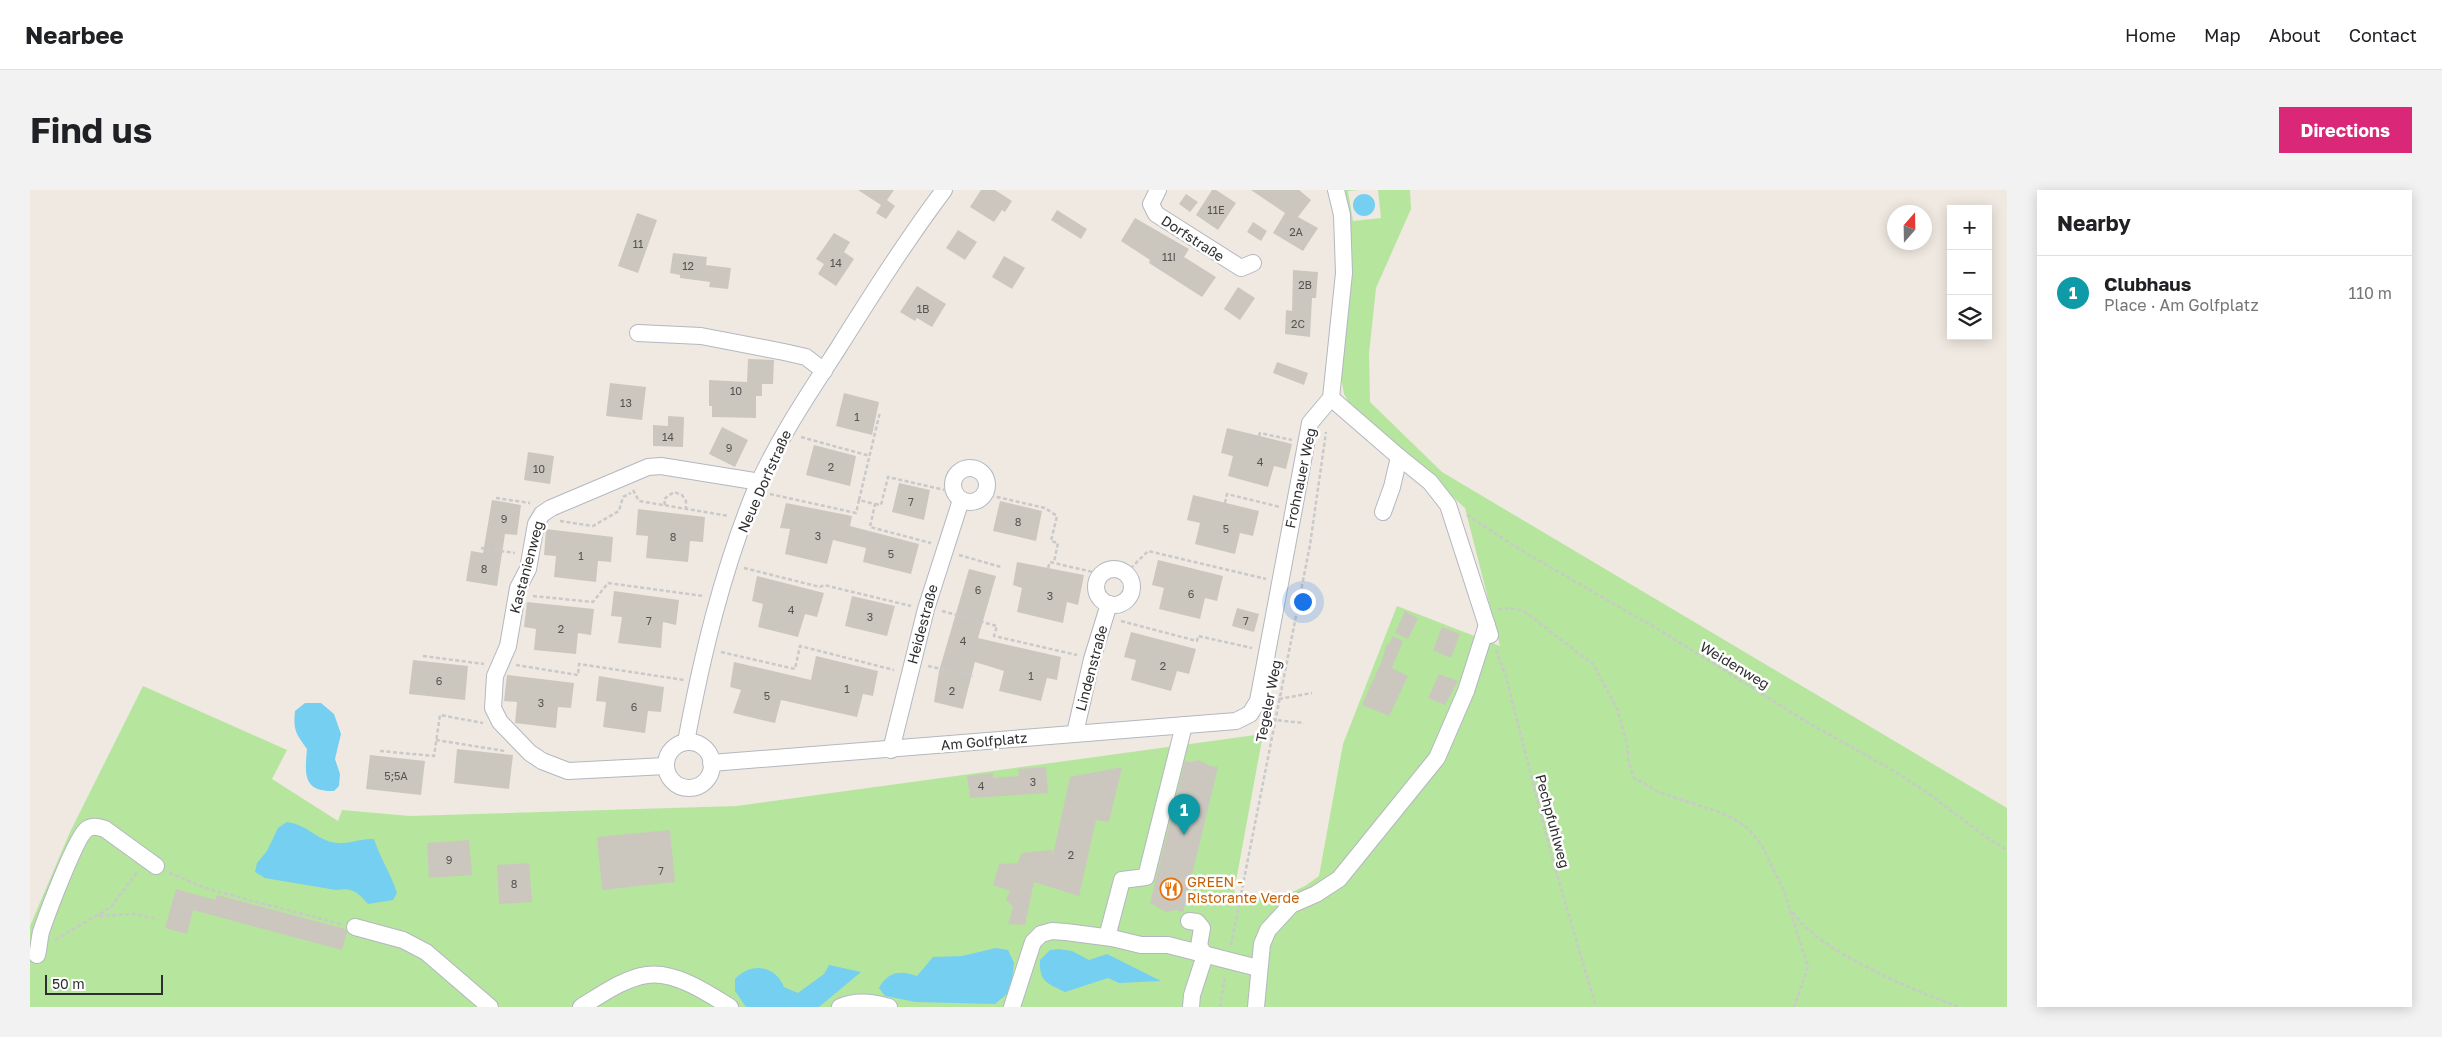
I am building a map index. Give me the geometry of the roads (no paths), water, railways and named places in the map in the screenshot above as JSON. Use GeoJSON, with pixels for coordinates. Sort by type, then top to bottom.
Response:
{"type":"FeatureCollection","features":[{"type":"Feature","properties":{"kind":"street","name":"Dorfstraße"},"geometry":{"type":"LineString","coordinates":[[1158,190],[1152,204],[1156,214],[1241,268],[1253,263]]}},
{"type":"Feature","properties":{"kind":"street"},"geometry":{"type":"LineString","coordinates":[[1256,1007],[1258,968],[1262,944],[1268,930],[1291,906],[1316,894],[1339,879],[1437,758],[1466,691],[1490,625],[1448,505],[1430,482],[1331,398],[1344,273],[1342,215],[1336,190]]}},
{"type":"Feature","properties":{"kind":"street","name":"Neue Dorfstraße"},"geometry":{"type":"LineString","coordinates":[[686,742],[697,682],[718,598],[728,564],[758,486],[784,432],[899,253],[941,194]]}},
{"type":"Feature","properties":{"kind":"street"},"geometry":{"type":"LineString","coordinates":[[638,333],[701,336],[784,352],[806,357],[824,371]]}},
{"type":"Feature","properties":{"kind":"street","name":"Frohnauer Weg"},"geometry":{"type":"LineString","coordinates":[[1253,708],[1267,651],[1310,423],[1331,398]]}},
{"type":"Feature","properties":{"kind":"street"},"geometry":{"type":"LineString","coordinates":[[1383,512],[1399,457]]}},
{"type":"Feature","properties":{"kind":"street","name":"Kastanienweg"},"geometry":{"type":"LineString","coordinates":[[666,766],[568,772],[542,761],[511,735],[500,722],[494,708],[493,691],[498,664],[508,646],[516,594],[528,569],[545,513],[626,475],[648,467],[661,466],[758,486]]}},
{"type":"Feature","properties":{"kind":"street","name":"Heidestraße"},"geometry":{"type":"LineString","coordinates":[[891,750],[910,668],[944,549],[957,495],[954,478],[958,472],[969,468],[976,469],[984,476],[987,486],[984,494],[974,502],[957,495]]}},
{"type":"Feature","properties":{"kind":"street"},"geometry":{"type":"LineString","coordinates":[[1114,569],[1126,573],[1131,580],[1132,593],[1124,602],[1107,610],[1097,592],[1097,582],[1102,574],[1114,569]]}},
{"type":"Feature","properties":{"kind":"street","name":"Lindenstraße"},"geometry":{"type":"LineString","coordinates":[[1075,733],[1092,659],[1107,610]]}},
{"type":"Feature","properties":{"kind":"street","name":"Am Golfplatz"},"geometry":{"type":"LineString","coordinates":[[711,763],[1236,721],[1253,708]]}},
{"type":"Feature","properties":{"kind":"street"},"geometry":{"type":"LineString","coordinates":[[1107,937],[1122,880],[1146,877],[1184,725]]}},
{"type":"Feature","properties":{"kind":"street"},"geometry":{"type":"LineString","coordinates":[[686,742],[702,747],[707,752],[711,763],[707,778],[701,784],[690,788],[674,783],[668,774],[666,766],[670,752],[676,746],[686,742]]}},
{"type":"Feature","properties":{"kind":"street"},"geometry":{"type":"LineString","coordinates":[[37,956],[41,932],[66,868],[81,834],[86,830],[96,826],[105,829],[156,866]]}},
{"type":"Feature","properties":{"kind":"street"},"geometry":{"type":"LineString","coordinates":[[1189,921],[1197,922],[1202,928],[1199,946],[1205,955]]}},
{"type":"Feature","properties":{"kind":"street"},"geometry":{"type":"LineString","coordinates":[[355,927],[403,940],[426,952],[490,1007]]}},
{"type":"Feature","properties":{"kind":"street"},"geometry":{"type":"LineString","coordinates":[[1012,1007],[1028,952],[1032,942],[1041,934],[1059,932],[1107,937],[1140,945],[1168,945],[1258,968]]}},
{"type":"Feature","properties":{"kind":"street"},"geometry":{"type":"LineString","coordinates":[[1191,1007],[1192,995],[1205,955]]}},
{"type":"Feature","properties":{"kind":"street"},"geometry":{"type":"LineString","coordinates":[[581,1007],[632,979],[648,975],[660,975],[712,995],[730,1007]]}},
{"type":"Feature","properties":{"kind":"street"},"geometry":{"type":"LineString","coordinates":[[840,1007],[858,1002],[877,1003],[889,1007]]}},
{"type":"Feature","properties":{"kind":"water"},"geometry":{"type":"Polygon","coordinates":[[[1364,194],[1372,197],[1375,205],[1372,213],[1364,216],[1356,213],[1353,205],[1356,197],[1364,194]]]}},
{"type":"Feature","properties":{"kind":"water"},"geometry":{"type":"Polygon","coordinates":[[[305,703],[321,703],[334,714],[341,734],[335,759],[340,774],[339,786],[334,791],[316,788],[311,784],[306,773],[307,749],[298,735],[294,723],[295,711],[305,703]]]}},
{"type":"Feature","properties":{"kind":"water"},"geometry":{"type":"Polygon","coordinates":[[[287,822],[305,828],[331,842],[342,843],[374,839],[397,893],[393,900],[368,904],[361,896],[351,890],[336,890],[265,878],[255,872],[257,863],[267,851],[278,828],[287,822]]]}},
{"type":"Feature","properties":{"kind":"water"},"geometry":{"type":"Polygon","coordinates":[[[996,948],[1008,950],[1014,963],[1012,979],[1007,994],[995,1004],[916,1002],[885,996],[879,988],[886,978],[895,973],[917,976],[933,957],[962,956],[996,948]]]}},
{"type":"Feature","properties":{"kind":"water"},"geometry":{"type":"Polygon","coordinates":[[[1050,950],[1072,951],[1089,960],[1107,954],[1161,981],[1119,983],[1108,978],[1065,992],[1045,981],[1040,967],[1040,960],[1050,950]]]}},
{"type":"Feature","properties":{"kind":"water"},"geometry":{"type":"Polygon","coordinates":[[[829,965],[861,972],[819,1007],[746,1007],[735,991],[735,979],[748,970],[762,968],[775,974],[784,987],[798,993],[824,974],[829,965]]]}},
{"type":"Feature","properties":{"kind":"place","name":"Clubhaus"},"geometry":{"type":"Point","coordinates":[1184,835]}},
{"type":"Feature","properties":{"kind":"place","name":"GREEN - Ristorante Verde"},"geometry":{"type":"Point","coordinates":[1171,889]}}]}
